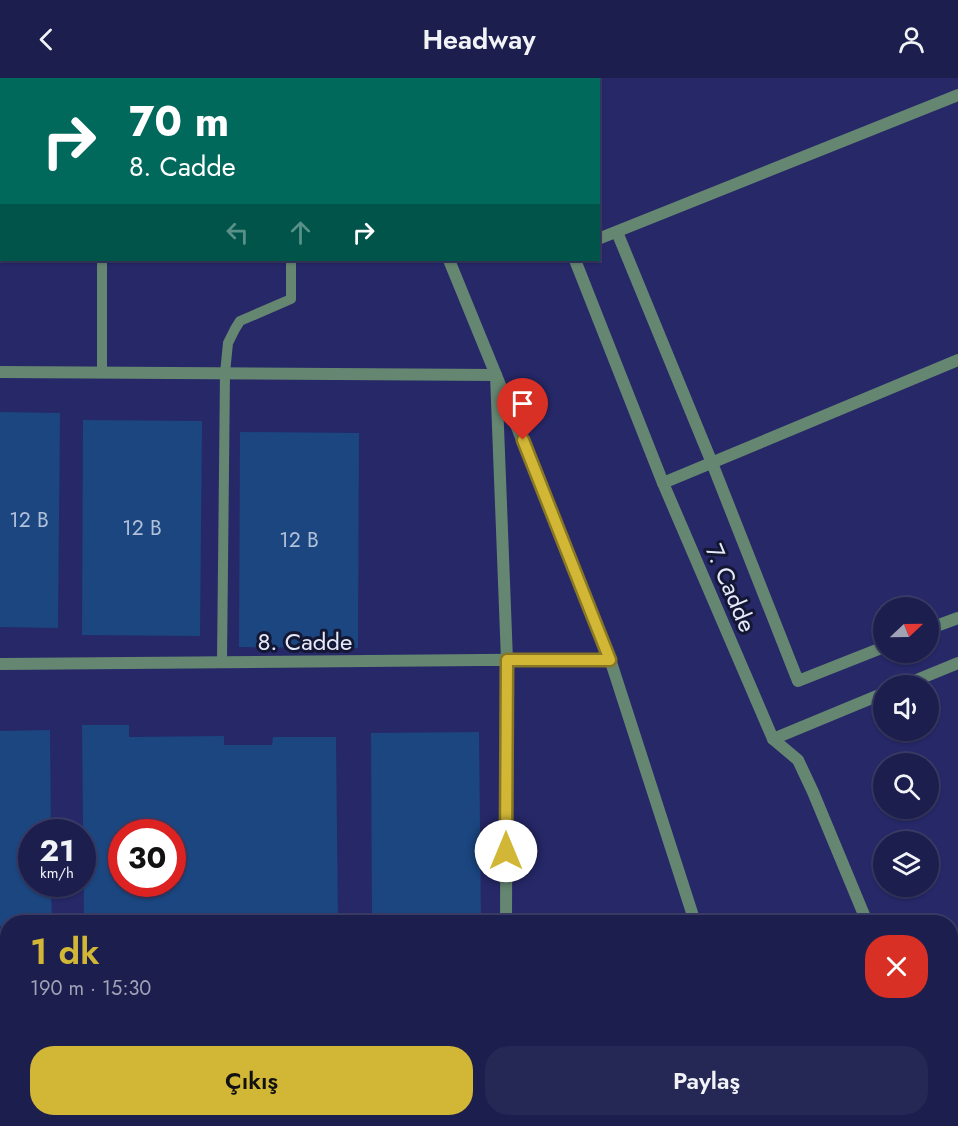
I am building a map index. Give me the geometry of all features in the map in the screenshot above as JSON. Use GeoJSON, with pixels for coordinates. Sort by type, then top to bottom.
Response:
{"type":"FeatureCollection","features":[{"type":"Feature","properties":{"kind":"street"},"geometry":{"type":"LineString","coordinates":[[600,238],[958,95]]}},
{"type":"Feature","properties":{"kind":"street"},"geometry":{"type":"LineString","coordinates":[[617,232],[798,681],[873,651]]}},
{"type":"Feature","properties":{"kind":"street"},"geometry":{"type":"LineString","coordinates":[[449,261],[610,660],[693,915]]}},
{"type":"Feature","properties":{"kind":"street","name":"7. Cadde"},"geometry":{"type":"LineString","coordinates":[[575,261],[663,483],[773,739],[798,760],[864,915]]}},
{"type":"Feature","properties":{"kind":"street"},"geometry":{"type":"LineString","coordinates":[[663,483],[958,360]]}},
{"type":"Feature","properties":{"kind":"street"},"geometry":{"type":"LineString","coordinates":[[0,372],[496,375]]}},
{"type":"Feature","properties":{"kind":"street"},"geometry":{"type":"LineString","coordinates":[[496,375],[507,660],[506,915]]}},
{"type":"Feature","properties":{"kind":"street"},"geometry":{"type":"LineString","coordinates":[[939,625],[958,618]]}},
{"type":"Feature","properties":{"kind":"street","name":"8. Cadde"},"geometry":{"type":"LineString","coordinates":[[0,664],[610,660]]}},
{"type":"Feature","properties":{"kind":"street"},"geometry":{"type":"LineString","coordinates":[[929,675],[958,663]]}},
{"type":"Feature","properties":{"kind":"street"},"geometry":{"type":"LineString","coordinates":[[773,739],[873,698]]}},
{"type":"Feature","properties":{"kind":"lane"},"geometry":{"type":"LineString","coordinates":[[102,261],[102,372]]}},
{"type":"Feature","properties":{"kind":"lane"},"geometry":{"type":"LineString","coordinates":[[222,662],[225,373],[228,343],[240,321],[291,299],[291,261]]}},
{"type":"Feature","properties":{"kind":"building"},"geometry":{"type":"Polygon","coordinates":[[[0,412],[60,413],[58,628],[0,627],[0,412]]]}},
{"type":"Feature","properties":{"kind":"building"},"geometry":{"type":"Polygon","coordinates":[[[83,420],[202,421],[200,636],[82,635],[83,420]]]}},
{"type":"Feature","properties":{"kind":"building"},"geometry":{"type":"Polygon","coordinates":[[[240,432],[359,433],[358,648],[239,647],[240,432]]]}},
{"type":"Feature","properties":{"kind":"building"},"geometry":{"type":"Polygon","coordinates":[[[82,725],[129,725],[129,737],[224,736],[224,745],[272,745],[273,737],[336,737],[338,915],[84,915],[84,897],[96,897],[96,819],[83,819],[82,725]]]}},
{"type":"Feature","properties":{"kind":"building"},"geometry":{"type":"Polygon","coordinates":[[[50,730],[51,819],[18,819],[18,897],[51,897],[52,915],[0,915],[0,731],[50,730]]]}},
{"type":"Feature","properties":{"kind":"building"},"geometry":{"type":"Polygon","coordinates":[[[479,732],[481,915],[372,915],[371,733],[479,732]]]}},
{"type":"Feature","properties":{"kind":"route"},"geometry":{"type":"LineString","coordinates":[[506,851],[507,660],[610,660],[523,440]]}}]}
